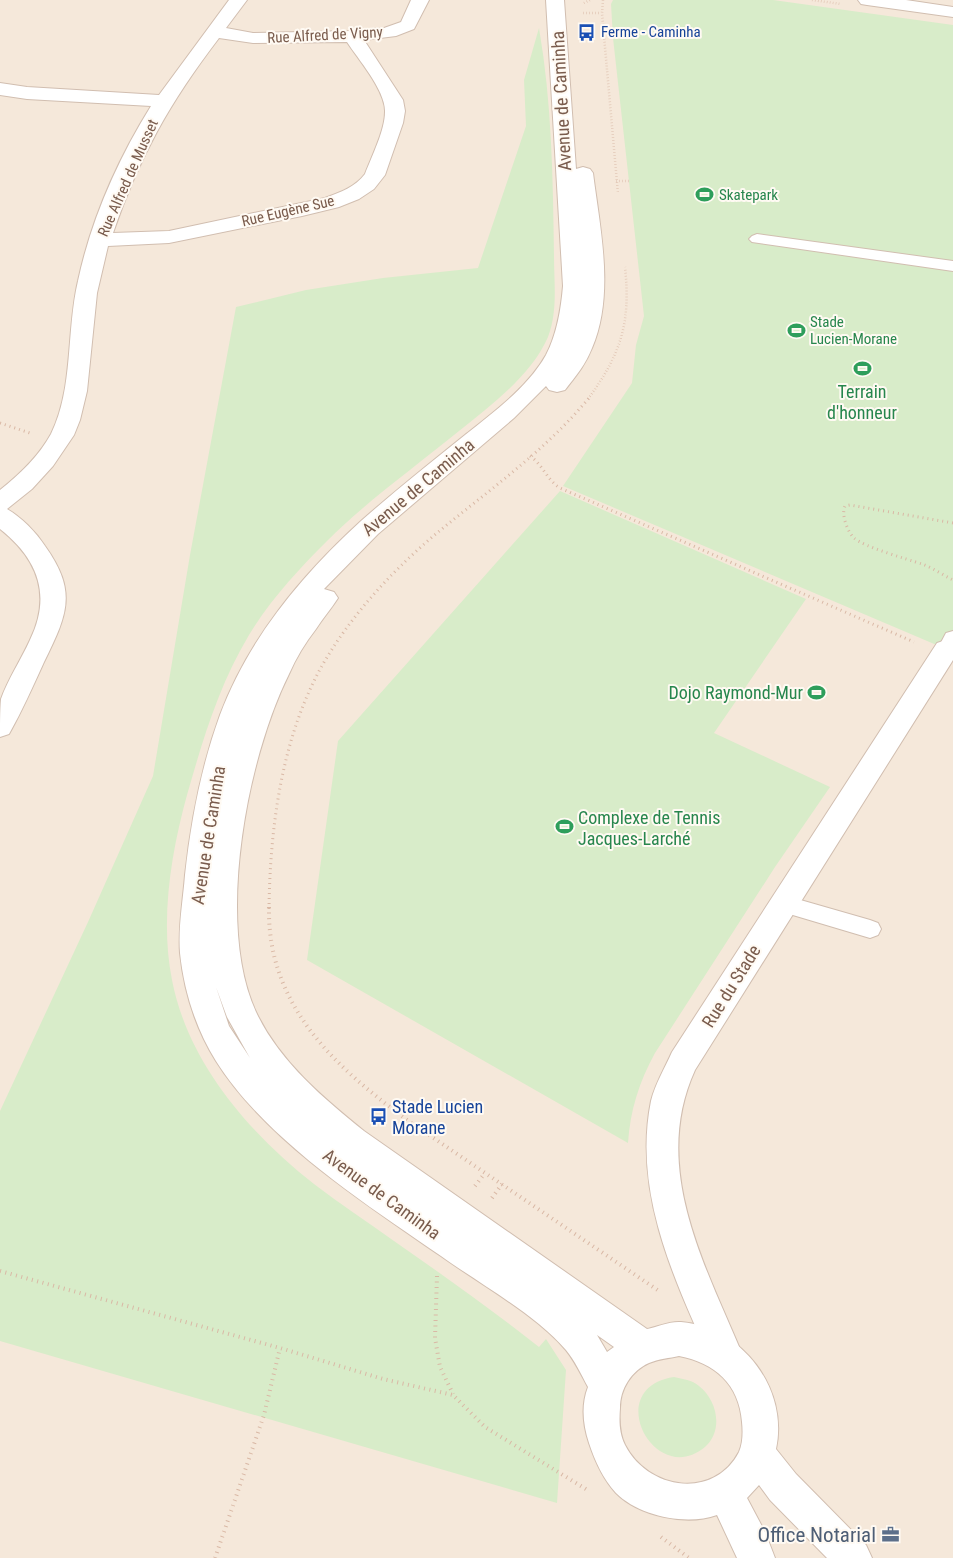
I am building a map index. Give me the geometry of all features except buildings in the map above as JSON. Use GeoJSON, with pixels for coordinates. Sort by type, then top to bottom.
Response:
{"type":"FeatureCollection","features":[{"type":"Feature","properties":{"kind":"street","name":"Rue Alfred de Musset"},"geometry":{"type":"LineString","coordinates":[[0,503],[26,482],[47,460],[67,424],[73,405],[86,292],[100,240],[137,150],[164,101],[238,0]]}},
{"type":"Feature","properties":{"kind":"street","name":"Rue Alfred de Vigny"},"geometry":{"type":"LineString","coordinates":[[214,32],[253,38],[352,36],[396,31],[408,25],[420,0]]}},
{"type":"Feature","properties":{"kind":"street","name":"Avenue de Caminha"},"geometry":{"type":"LineString","coordinates":[[555,0],[574,286],[571,317],[565,337],[551,365],[530,390],[505,414],[373,524],[340,555],[315,580],[264,649],[246,686],[226,736],[212,788],[200,861],[195,952],[203,992],[216,1030],[232,1058],[260,1093],[314,1145],[362,1182],[516,1287],[573,1332],[606,1383]]}},
{"type":"Feature","properties":{"kind":"street"},"geometry":{"type":"LineString","coordinates":[[867,0],[953,12]]}},
{"type":"Feature","properties":{"kind":"street","name":"Avenue de Caminha"},"geometry":{"type":"LineString","coordinates":[[579,5],[571,9],[572,33],[590,240],[592,289],[588,327],[582,347],[571,367],[535,409],[509,434],[386,535],[351,568],[319,606],[286,652],[260,707],[250,735],[233,807],[226,855],[223,945],[228,977],[241,1014],[261,1050],[291,1087],[325,1119],[386,1167],[641,1346]]}},
{"type":"Feature","properties":{"kind":"street","name":"Rue Eugène Sue"},"geometry":{"type":"LineString","coordinates":[[100,240],[169,237],[302,210],[332,203],[352,195],[367,185],[375,175],[395,112],[393,100],[385,84],[352,36]]}},
{"type":"Feature","properties":{"kind":"street"},"geometry":{"type":"LineString","coordinates":[[0,89],[37,94],[164,101]]}},
{"type":"Feature","properties":{"kind":"street"},"geometry":{"type":"LineString","coordinates":[[0,516],[35,547],[51,577],[54,595],[51,619],[43,639],[0,727]]}},
{"type":"Feature","properties":{"kind":"street","name":"Rue du Stade"},"geometry":{"type":"LineString","coordinates":[[726,1356],[692,1280],[667,1199],[662,1158],[663,1124],[667,1099],[683,1062],[947,647]]}},
{"type":"Feature","properties":{"kind":"street"},"geometry":{"type":"LineString","coordinates":[[679,1339],[703,1344],[726,1356],[745,1376],[757,1400],[761,1427],[757,1454],[745,1475],[725,1493],[705,1501],[680,1503],[656,1497],[634,1484],[616,1465],[604,1443],[600,1418],[600,1400],[606,1383],[621,1361],[641,1346],[660,1340],[679,1339]]}},
{"type":"Feature","properties":{"kind":"street"},"geometry":{"type":"LineString","coordinates":[[757,1454],[783,1487],[854,1558]]}},
{"type":"Feature","properties":{"kind":"street"},"geometry":{"type":"LineString","coordinates":[[725,1493],[752,1544],[756,1558]]}},
{"type":"Feature","properties":{"kind":"lane"},"geometry":{"type":"LineString","coordinates":[[757,238],[953,266]]}},
{"type":"Feature","properties":{"kind":"lane"},"geometry":{"type":"LineString","coordinates":[[783,904],[870,929]]}},
{"type":"Feature","properties":{"kind":"path"},"geometry":{"type":"LineString","coordinates":[[603,0],[602,13],[618,202]]}},
{"type":"Feature","properties":{"kind":"path"},"geometry":{"type":"LineString","coordinates":[[579,5],[602,13]]}},
{"type":"Feature","properties":{"kind":"path"},"geometry":{"type":"LineString","coordinates":[[616,181],[629,181]]}},
{"type":"Feature","properties":{"kind":"path"},"geometry":{"type":"LineString","coordinates":[[625,266],[628,305],[620,345],[609,368],[590,397],[567,424],[412,556],[371,598],[323,663],[307,695],[284,777],[271,858],[268,892],[268,930],[276,969],[288,999],[325,1050],[343,1068],[401,1116],[610,1254],[659,1292],[679,1339]]}},
{"type":"Feature","properties":{"kind":"path"},"geometry":{"type":"LineString","coordinates":[[530,456],[540,461],[551,482],[560,488],[947,647]]}},
{"type":"Feature","properties":{"kind":"path"},"geometry":{"type":"LineString","coordinates":[[953,523],[850,505],[845,506],[843,510],[846,525],[854,538],[886,552],[924,565],[953,580]]}},
{"type":"Feature","properties":{"kind":"path"},"geometry":{"type":"LineString","coordinates":[[0,1271],[280,1348],[383,1379],[453,1394],[485,1427],[592,1492]]}},
{"type":"Feature","properties":{"kind":"path"},"geometry":{"type":"LineString","coordinates":[[215,1558],[264,1416],[280,1348]]}},
{"type":"Feature","properties":{"kind":"path"},"geometry":{"type":"LineString","coordinates":[[659,1536],[689,1558]]}},
{"type":"Feature","properties":{"kind":"shaded area"},"geometry":{"type":"Polygon","coordinates":[[[0,0],[953,0],[953,1558],[0,1558],[0,0]]]}},
{"type":"Feature","properties":{"kind":"green space","name":"Stade Lucien-Morane"},"geometry":{"type":"Polygon","coordinates":[[[613,0],[773,0],[953,25],[953,652],[563,486],[632,383],[636,345],[644,316],[613,38],[611,4],[613,0]]]}},
{"type":"Feature","properties":{"kind":"green space"},"geometry":{"type":"Polygon","coordinates":[[[539,28],[547,85],[552,170],[555,297],[548,337],[541,351],[509,389],[342,526],[296,574],[257,622],[238,654],[220,693],[193,774],[181,817],[172,863],[167,910],[167,934],[172,980],[180,1011],[192,1040],[207,1068],[245,1119],[290,1164],[314,1184],[539,1347],[546,1339],[566,1370],[557,1503],[0,1341],[0,1111],[88,922],[153,776],[190,555],[236,307],[306,290],[383,278],[478,268],[526,126],[524,80],[539,28]]]}},
{"type":"Feature","properties":{"kind":"green space","name":"Complexe de Tennis Jacques-Larché"},"geometry":{"type":"Polygon","coordinates":[[[560,491],[806,599],[714,733],[830,787],[775,867],[655,1053],[636,1097],[628,1143],[307,960],[338,741],[560,491]]]}},
{"type":"Feature","properties":{"kind":"green space"},"geometry":{"type":"Polygon","coordinates":[[[674,1377],[690,1381],[699,1386],[710,1399],[716,1415],[715,1432],[711,1440],[705,1447],[686,1457],[669,1455],[654,1446],[643,1432],[639,1415],[641,1398],[652,1385],[674,1377]]]}},
{"type":"Feature","properties":{"kind":"place","name":"Ferme - Caminha"},"geometry":{"type":"Point","coordinates":[587,32]}},
{"type":"Feature","properties":{"kind":"place","name":"Skatepark"},"geometry":{"type":"Point","coordinates":[705,195]}},
{"type":"Feature","properties":{"kind":"place","name":"Stade Lucien-Morane"},"geometry":{"type":"Point","coordinates":[796,331]}},
{"type":"Feature","properties":{"kind":"place","name":"Terrain d'honneur"},"geometry":{"type":"Point","coordinates":[862,368]}},
{"type":"Feature","properties":{"kind":"place","name":"Dojo Raymond-Mur"},"geometry":{"type":"Point","coordinates":[817,692]}},
{"type":"Feature","properties":{"kind":"place","name":"Complexe de Tennis Jacques-Larché"},"geometry":{"type":"Point","coordinates":[564,827]}},
{"type":"Feature","properties":{"kind":"place","name":"Stade Lucien Morane"},"geometry":{"type":"Point","coordinates":[378,1116]}},
{"type":"Feature","properties":{"kind":"place","name":"Office Notarial"},"geometry":{"type":"Point","coordinates":[890,1535]}}]}
